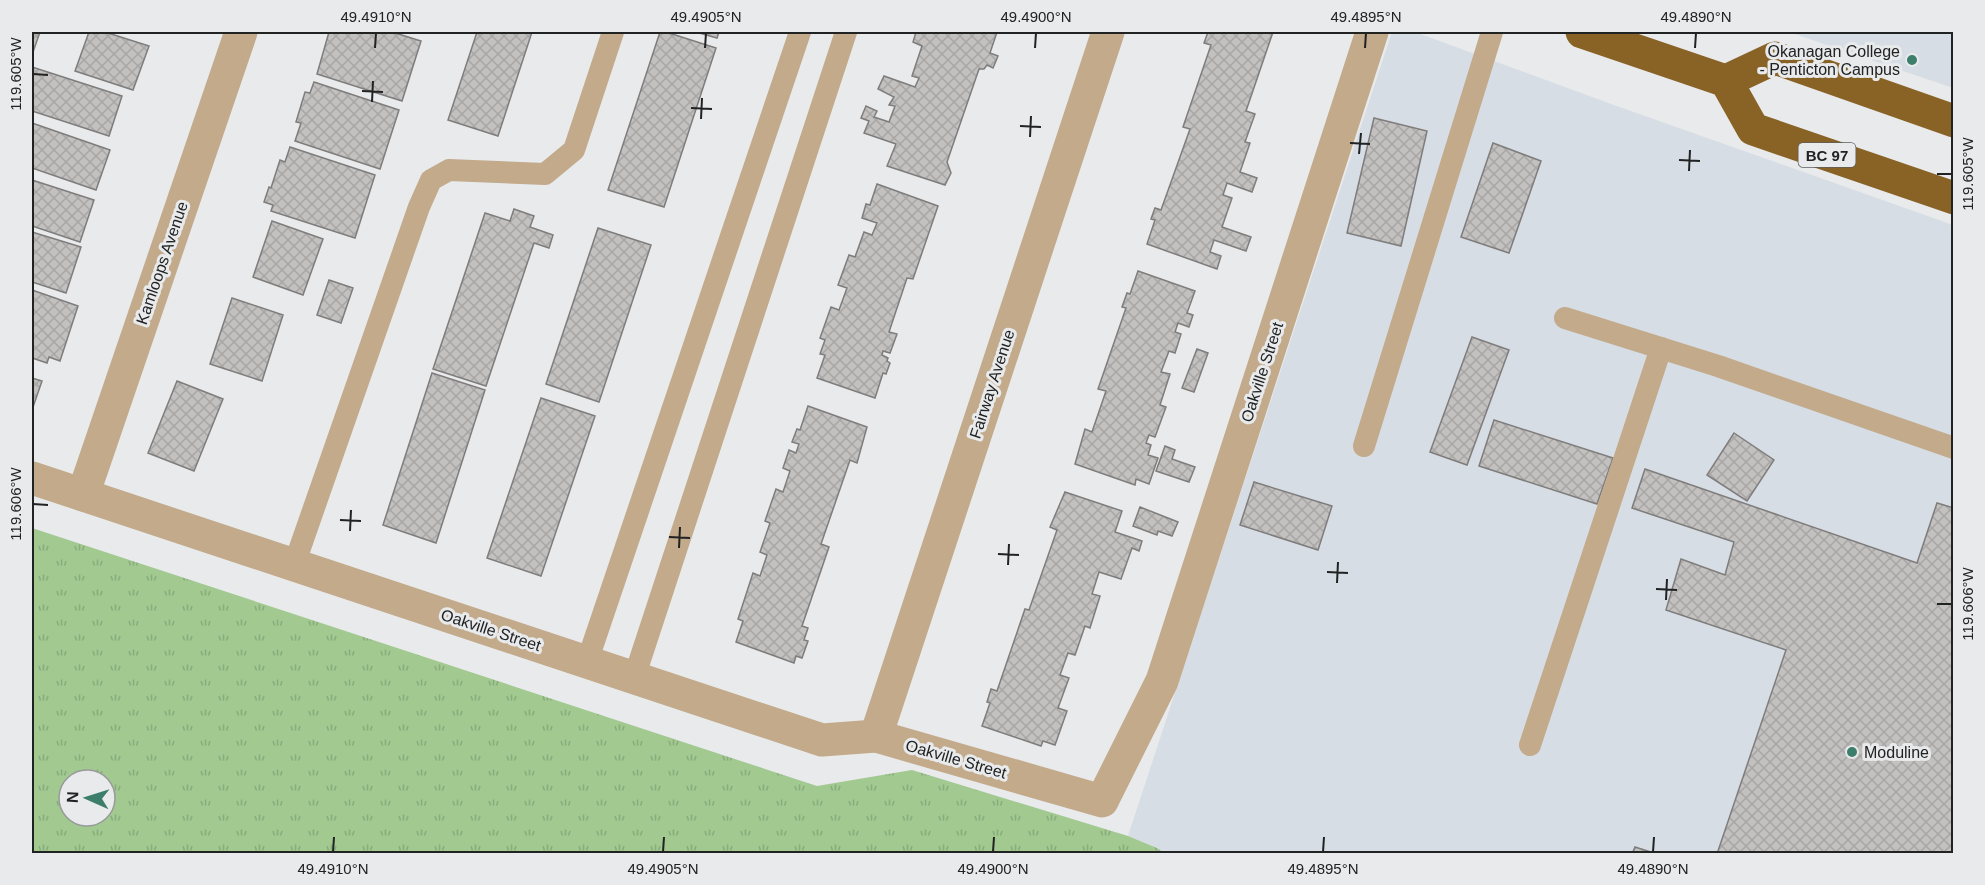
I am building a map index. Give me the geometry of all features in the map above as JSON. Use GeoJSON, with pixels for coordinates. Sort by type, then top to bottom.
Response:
{"type":"FeatureCollection","features":[{"type":"Feature","properties":{"kind":"highway"},"geometry":{"type":"LineString","coordinates":[[1582,32],[1726,81],[1775,58],[1953,121]]}},
{"type":"Feature","properties":{"kind":"highway","name":"BC 97"},"geometry":{"type":"LineString","coordinates":[[1726,81],[1753,129],[1953,198]]}},
{"type":"Feature","properties":{"kind":"street","name":"Kamloops Avenue"},"geometry":{"type":"LineString","coordinates":[[83,495],[241,32]]}},
{"type":"Feature","properties":{"kind":"street","name":"Fairway Avenue"},"geometry":{"type":"LineString","coordinates":[[876,736],[1108,32]]}},
{"type":"Feature","properties":{"kind":"street","name":"Oakville Street"},"geometry":{"type":"LineString","coordinates":[[32,478],[822,740],[876,736],[1102,801],[1162,681],[1372,32]]}},
{"type":"Feature","properties":{"kind":"lane"},"geometry":{"type":"LineString","coordinates":[[294,565],[419,207],[431,180],[449,170],[545,174],[574,150],[613,32]]}},
{"type":"Feature","properties":{"kind":"lane"},"geometry":{"type":"LineString","coordinates":[[587,662],[800,32]]}},
{"type":"Feature","properties":{"kind":"lane"},"geometry":{"type":"LineString","coordinates":[[634,678],[846,32]]}},
{"type":"Feature","properties":{"kind":"lane"},"geometry":{"type":"LineString","coordinates":[[1364,446],[1491,32]]}},
{"type":"Feature","properties":{"kind":"lane"},"geometry":{"type":"LineString","coordinates":[[1565,318],[1718,366],[1953,448]]}},
{"type":"Feature","properties":{"kind":"lane"},"geometry":{"type":"LineString","coordinates":[[1530,745],[1661,348]]}},
{"type":"Feature","properties":{"kind":"shaded area"},"geometry":{"type":"Polygon","coordinates":[[[1392,32],[1415,32],[1953,225],[1953,853],[1164,854],[1157,848],[1128,836],[1392,32]]]}},
{"type":"Feature","properties":{"kind":"shaded area","name":"Okanagan College - Penticton Campus"},"geometry":{"type":"Polygon","coordinates":[[[1789,32],[1953,32],[1953,88],[1789,32]]]}},
{"type":"Feature","properties":{"kind":"green space"},"geometry":{"type":"Polygon","coordinates":[[[32,528],[817,786],[912,770],[1128,836],[1164,853],[32,853],[32,528]]]}},
{"type":"Feature","properties":{"kind":"building"},"geometry":{"type":"Polygon","coordinates":[[[32,32],[40,32],[33,52],[32,52],[32,32]]]}},
{"type":"Feature","properties":{"kind":"building"},"geometry":{"type":"Polygon","coordinates":[[[89,32],[105,32],[149,46],[133,90],[75,71],[89,32]]]}},
{"type":"Feature","properties":{"kind":"building"},"geometry":{"type":"Polygon","coordinates":[[[329,32],[392,32],[421,41],[402,101],[317,74],[329,32]]]}},
{"type":"Feature","properties":{"kind":"building"},"geometry":{"type":"Polygon","coordinates":[[[477,32],[532,32],[498,136],[448,120],[477,32]]]}},
{"type":"Feature","properties":{"kind":"building"},"geometry":{"type":"Polygon","coordinates":[[[660,32],[716,48],[664,207],[608,190],[660,32]]]}},
{"type":"Feature","properties":{"kind":"building"},"geometry":{"type":"Polygon","coordinates":[[[696,32],[719,32],[717,38],[696,32]]]}},
{"type":"Feature","properties":{"kind":"building"},"geometry":{"type":"Polygon","coordinates":[[[916,32],[997,32],[990,53],[998,56],[993,68],[987,65],[984,69],[979,69],[947,162],[951,173],[945,185],[887,166],[896,144],[864,133],[869,121],[861,118],[866,106],[877,111],[874,117],[889,122],[895,106],[889,105],[894,97],[878,89],[884,76],[915,87],[919,78],[912,76],[922,46],[913,42],[916,32]]]}},
{"type":"Feature","properties":{"kind":"building"},"geometry":{"type":"Polygon","coordinates":[[[1208,32],[1273,32],[1246,111],[1255,114],[1245,142],[1250,143],[1240,172],[1257,178],[1252,192],[1227,183],[1223,195],[1232,198],[1222,227],[1251,237],[1246,251],[1214,240],[1210,252],[1221,256],[1217,269],[1147,244],[1155,220],[1151,219],[1155,208],[1161,210],[1190,129],[1183,127],[1211,45],[1204,43],[1208,32]]]}},
{"type":"Feature","properties":{"kind":"building"},"geometry":{"type":"Polygon","coordinates":[[[32,67],[122,96],[109,136],[32,111],[32,67]]]}},
{"type":"Feature","properties":{"kind":"building"},"geometry":{"type":"Polygon","coordinates":[[[314,82],[399,110],[380,169],[295,141],[301,123],[296,122],[305,92],[310,93],[314,82]]]}},
{"type":"Feature","properties":{"kind":"building"},"geometry":{"type":"Polygon","coordinates":[[[1374,118],[1427,131],[1401,246],[1347,233],[1374,118]]]}},
{"type":"Feature","properties":{"kind":"building"},"geometry":{"type":"Polygon","coordinates":[[[32,123],[110,150],[96,190],[32,168],[32,123]]]}},
{"type":"Feature","properties":{"kind":"building"},"geometry":{"type":"Polygon","coordinates":[[[1493,143],[1541,161],[1509,253],[1461,237],[1493,143]]]}},
{"type":"Feature","properties":{"kind":"building"},"geometry":{"type":"Polygon","coordinates":[[[290,147],[375,175],[355,238],[271,211],[273,205],[264,202],[280,160],[285,162],[290,147]]]}},
{"type":"Feature","properties":{"kind":"building"},"geometry":{"type":"Polygon","coordinates":[[[32,180],[94,200],[80,242],[32,226],[32,180]]]}},
{"type":"Feature","properties":{"kind":"building"},"geometry":{"type":"Polygon","coordinates":[[[877,184],[938,206],[913,279],[907,278],[889,332],[897,334],[890,353],[883,351],[882,355],[888,358],[887,361],[890,363],[886,374],[883,373],[875,398],[817,378],[825,355],[820,354],[825,340],[820,338],[831,307],[839,310],[847,288],[838,285],[849,255],[855,257],[864,232],[872,235],[877,223],[862,218],[866,204],[870,205],[877,184]]]}},
{"type":"Feature","properties":{"kind":"building"},"geometry":{"type":"Polygon","coordinates":[[[514,209],[534,216],[530,227],[553,235],[549,248],[534,243],[486,386],[433,369],[485,213],[510,221],[514,209]]]}},
{"type":"Feature","properties":{"kind":"building"},"geometry":{"type":"Polygon","coordinates":[[[272,221],[323,239],[303,295],[253,277],[272,221]]]}},
{"type":"Feature","properties":{"kind":"building"},"geometry":{"type":"Polygon","coordinates":[[[598,228],[651,245],[599,402],[546,384],[598,228]]]}},
{"type":"Feature","properties":{"kind":"building"},"geometry":{"type":"Polygon","coordinates":[[[32,232],[81,247],[66,293],[32,282],[32,232]]]}},
{"type":"Feature","properties":{"kind":"building"},"geometry":{"type":"Polygon","coordinates":[[[1138,271],[1195,291],[1187,313],[1193,315],[1189,327],[1178,323],[1175,332],[1181,334],[1175,353],[1169,351],[1161,372],[1170,374],[1160,405],[1166,407],[1155,437],[1149,435],[1146,443],[1151,445],[1148,455],[1158,458],[1149,484],[1136,479],[1135,485],[1075,464],[1085,429],[1092,432],[1106,391],[1098,389],[1126,308],[1122,307],[1127,293],[1130,294],[1138,271]]]}},
{"type":"Feature","properties":{"kind":"building"},"geometry":{"type":"Polygon","coordinates":[[[329,280],[353,288],[341,323],[317,315],[329,280]]]}},
{"type":"Feature","properties":{"kind":"building"},"geometry":{"type":"Polygon","coordinates":[[[32,290],[78,306],[60,361],[49,357],[47,363],[32,358],[32,290]]]}},
{"type":"Feature","properties":{"kind":"building"},"geometry":{"type":"Polygon","coordinates":[[[232,298],[283,315],[262,381],[210,364],[232,298]]]}},
{"type":"Feature","properties":{"kind":"building"},"geometry":{"type":"Polygon","coordinates":[[[1472,337],[1509,350],[1467,465],[1430,452],[1472,337]]]}},
{"type":"Feature","properties":{"kind":"building"},"geometry":{"type":"Polygon","coordinates":[[[1197,349],[1208,353],[1194,392],[1182,388],[1197,349]]]}},
{"type":"Feature","properties":{"kind":"building"},"geometry":{"type":"Polygon","coordinates":[[[432,373],[485,390],[436,543],[383,525],[432,373]]]}},
{"type":"Feature","properties":{"kind":"building"},"geometry":{"type":"Polygon","coordinates":[[[32,378],[42,381],[32,410],[32,378]]]}},
{"type":"Feature","properties":{"kind":"building"},"geometry":{"type":"Polygon","coordinates":[[[177,381],[223,399],[194,471],[148,453],[177,381]]]}},
{"type":"Feature","properties":{"kind":"building"},"geometry":{"type":"Polygon","coordinates":[[[541,398],[595,416],[541,576],[487,558],[541,398]]]}},
{"type":"Feature","properties":{"kind":"building"},"geometry":{"type":"Polygon","coordinates":[[[808,406],[867,427],[857,463],[850,460],[821,544],[829,547],[802,626],[808,628],[804,640],[808,641],[802,658],[796,656],[794,663],[736,642],[743,621],[738,619],[753,573],[760,576],[767,555],[760,552],[770,523],[765,521],[776,489],[783,492],[790,471],[783,468],[789,450],[796,453],[799,444],[792,442],[797,429],[800,430],[808,406]]]}},
{"type":"Feature","properties":{"kind":"building"},"geometry":{"type":"Polygon","coordinates":[[[1494,420],[1613,458],[1597,504],[1479,466],[1494,420]]]}},
{"type":"Feature","properties":{"kind":"building"},"geometry":{"type":"Polygon","coordinates":[[[1734,433],[1774,460],[1747,501],[1707,475],[1734,433]]]}},
{"type":"Feature","properties":{"kind":"building"},"geometry":{"type":"Polygon","coordinates":[[[1165,446],[1175,450],[1172,459],[1195,467],[1189,482],[1156,471],[1165,446]]]}},
{"type":"Feature","properties":{"kind":"building","name":"Moduline"},"geometry":{"type":"Polygon","coordinates":[[[1645,469],[1917,563],[1937,503],[1954,508],[1954,854],[1717,854],[1786,650],[1666,610],[1681,559],[1725,575],[1734,542],[1632,508],[1645,469]]]}},
{"type":"Feature","properties":{"kind":"building"},"geometry":{"type":"Polygon","coordinates":[[[1254,482],[1332,506],[1318,550],[1240,525],[1254,482]]]}},
{"type":"Feature","properties":{"kind":"building"},"geometry":{"type":"Polygon","coordinates":[[[1065,492],[1122,511],[1115,532],[1142,541],[1139,551],[1132,548],[1121,579],[1099,572],[1092,594],[1100,596],[1090,628],[1085,626],[1075,655],[1068,653],[1060,675],[1069,678],[1058,708],[1067,711],[1055,745],[1043,741],[1041,746],[982,726],[990,703],[987,702],[991,689],[997,691],[1025,609],[1029,610],[1057,530],[1050,527],[1065,492]]]}},
{"type":"Feature","properties":{"kind":"building"},"geometry":{"type":"Polygon","coordinates":[[[1140,507],[1178,522],[1172,536],[1158,531],[1157,535],[1133,526],[1140,507]]]}},
{"type":"Feature","properties":{"kind":"building"},"geometry":{"type":"Polygon","coordinates":[[[1635,847],[1657,854],[1632,854],[1635,847]]]}},
{"type":"Feature","properties":{"kind":"place","name":"Okanagan College - Penticton Campus"},"geometry":{"type":"Point","coordinates":[1912,60]}},
{"type":"Feature","properties":{"kind":"place","name":"Moduline"},"geometry":{"type":"Point","coordinates":[1852,752]}}]}
